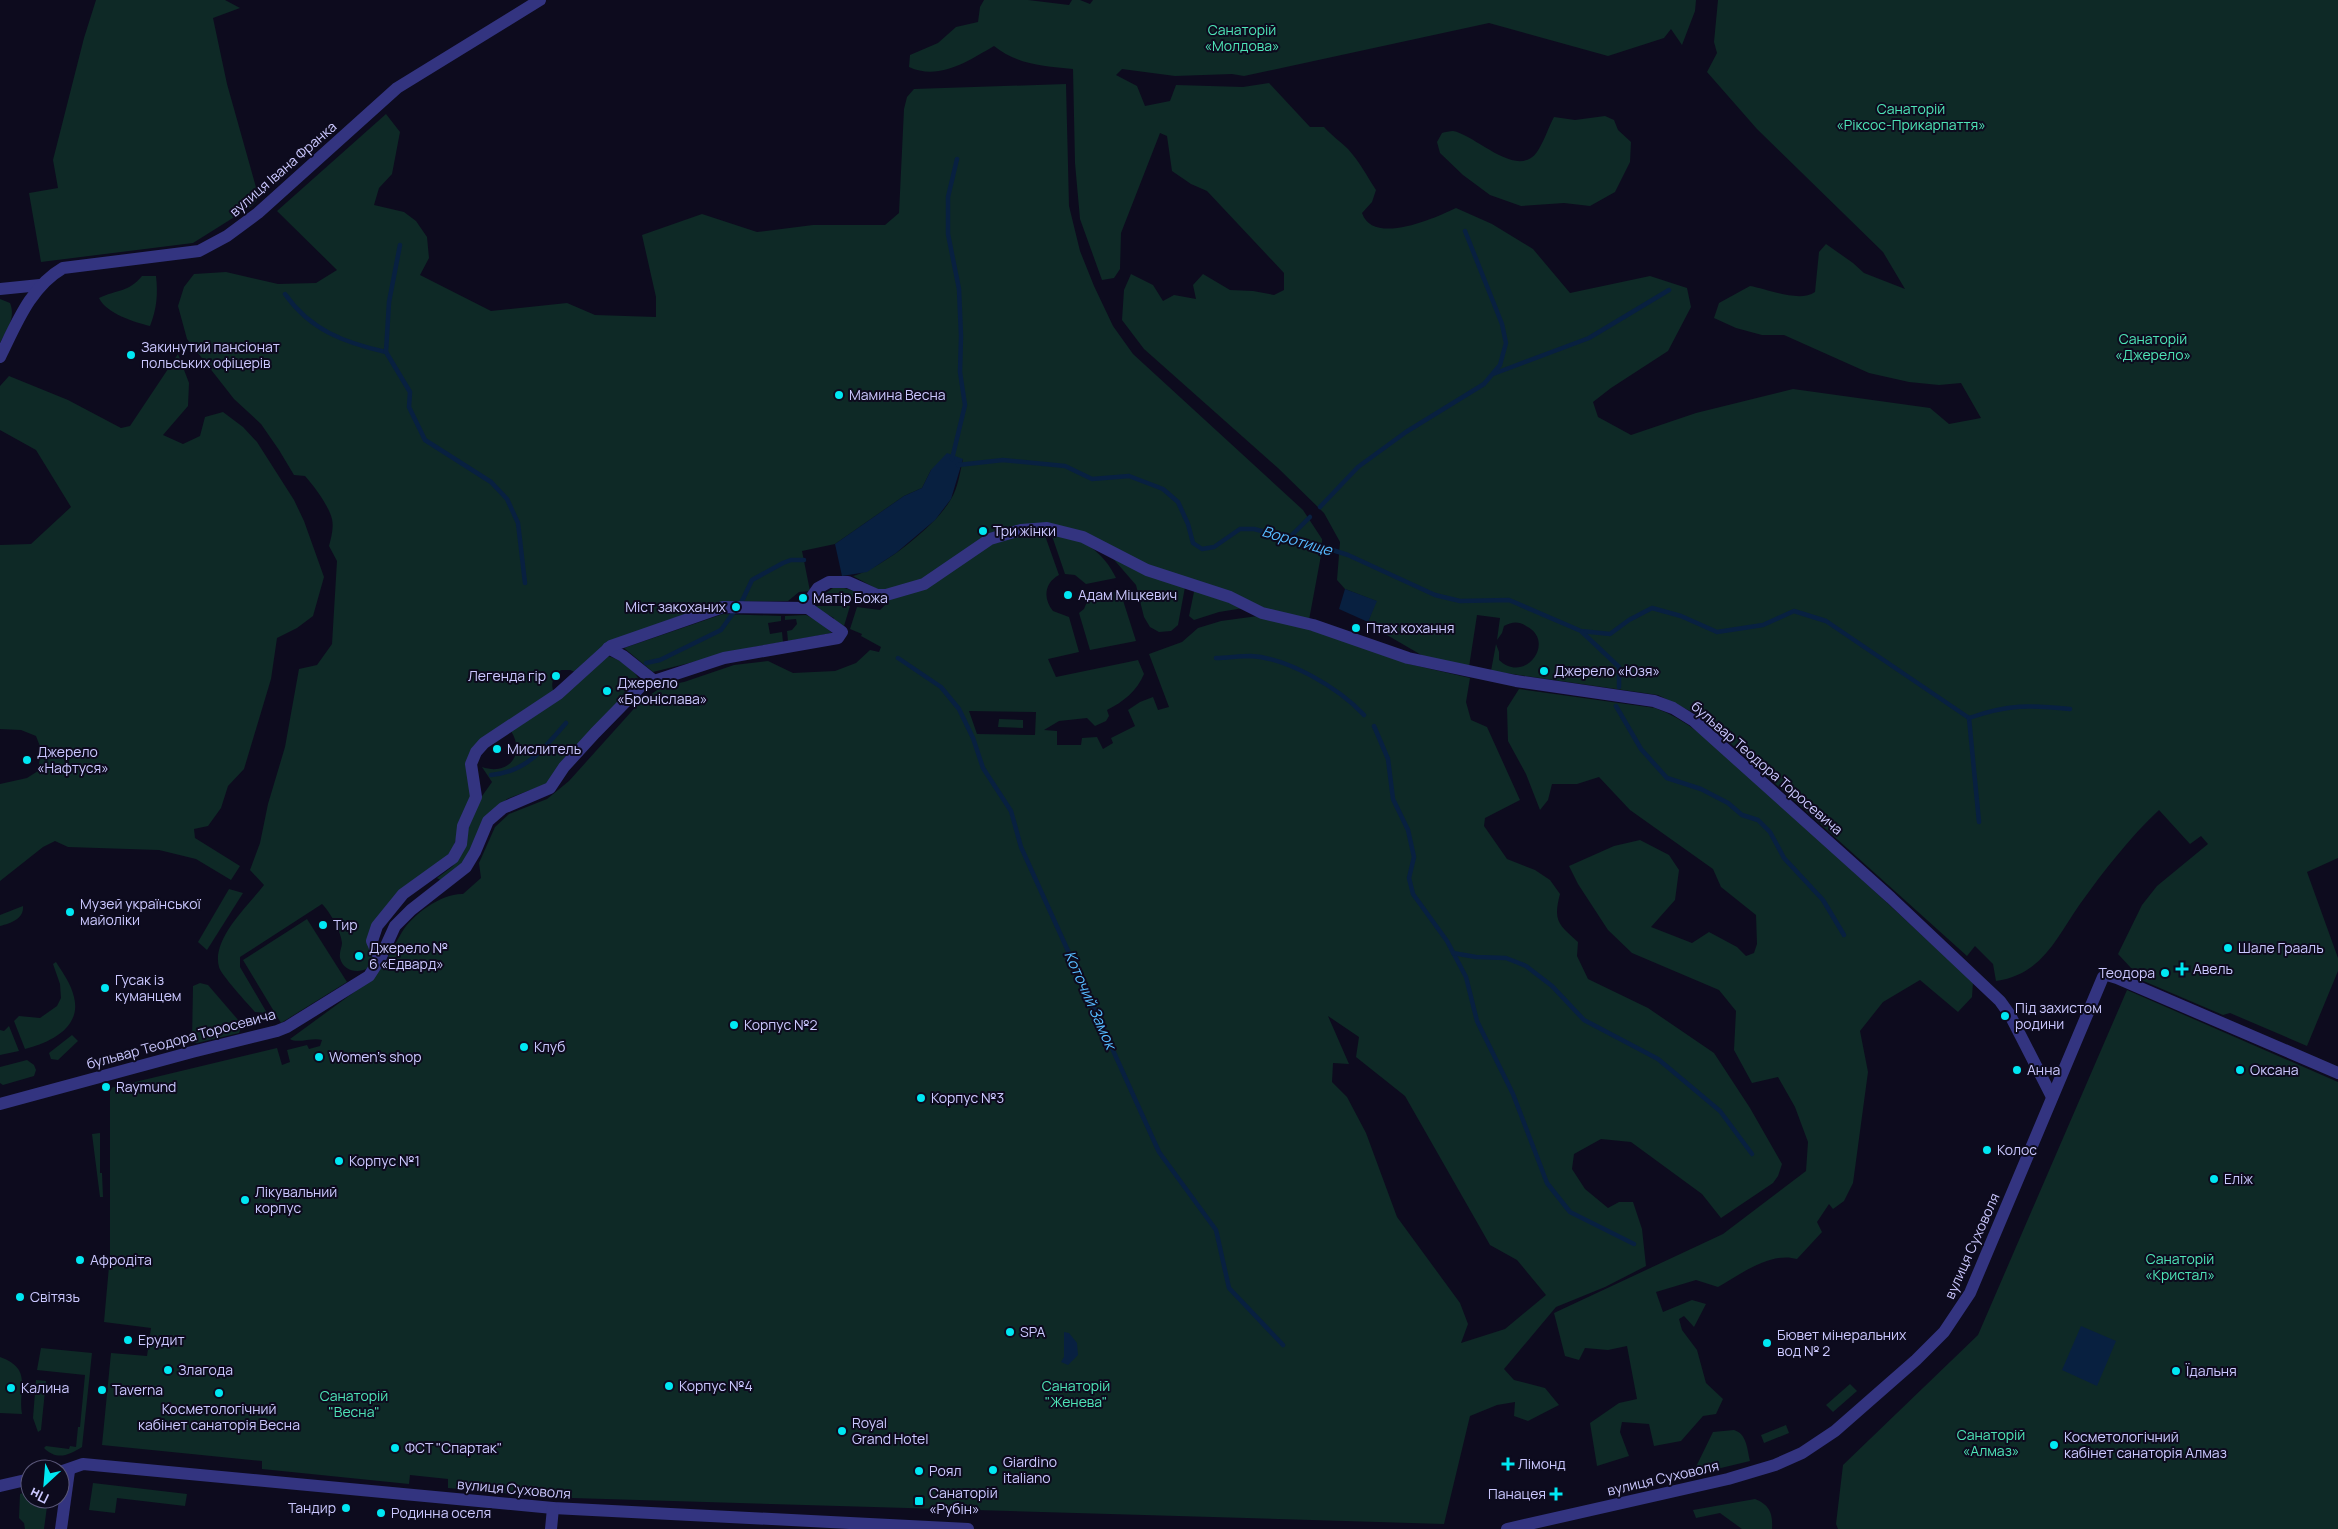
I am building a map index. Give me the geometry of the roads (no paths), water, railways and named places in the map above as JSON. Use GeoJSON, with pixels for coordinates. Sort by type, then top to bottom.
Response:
{"type":"FeatureCollection","features":[{"type":"Feature","properties":{"kind":"street","name":"вулиця Івана Франка"},"geometry":{"type":"LineString","coordinates":[[0,357],[40,284],[62,268],[199,251],[227,236],[258,214],[397,88],[540,0]]}},
{"type":"Feature","properties":{"kind":"street"},"geometry":{"type":"LineString","coordinates":[[0,288],[40,284]]}},
{"type":"Feature","properties":{"kind":"street","name":"бульвар Теодора Торосевича"},"geometry":{"type":"LineString","coordinates":[[0,1104],[277,1031],[369,976],[380,959],[395,926],[411,910],[466,868],[488,821],[503,808],[550,788],[564,767],[642,685],[724,658],[838,638],[841,635],[837,628],[808,608],[811,598],[818,588],[829,582],[848,582],[877,595],[886,595],[924,584],[990,539],[1021,530],[1046,528],[1082,537],[1147,570],[1230,597],[1262,613],[1313,625],[1408,658],[1516,681],[1654,700],[1673,708],[1694,720],[1891,898],[2000,1001],[2010,1015],[2052,1097]]}},
{"type":"Feature","properties":{"kind":"street"},"geometry":{"type":"LineString","coordinates":[[380,959],[372,941],[376,926],[403,894],[453,858],[461,844],[463,826],[476,797],[471,764],[476,752],[484,743],[558,694],[608,648],[723,607],[808,608]]}},
{"type":"Feature","properties":{"kind":"street"},"geometry":{"type":"LineString","coordinates":[[608,648],[623,656],[653,680]]}},
{"type":"Feature","properties":{"kind":"street","name":"вулиця Суховоля"},"geometry":{"type":"LineString","coordinates":[[1508,1529],[1543,1525],[1775,1465],[1802,1453],[1835,1431],[1916,1360],[1944,1332],[1970,1293],[2103,977],[2106,975],[2117,978],[2338,1073]]}},
{"type":"Feature","properties":{"kind":"street","name":"вулиця Суховоля"},"geometry":{"type":"LineString","coordinates":[[70,1469],[83,1464],[97,1465],[553,1508],[968,1529]]}},
{"type":"Feature","properties":{"kind":"street"},"geometry":{"type":"LineString","coordinates":[[0,1486],[20,1481]]}},
{"type":"Feature","properties":{"kind":"street"},"geometry":{"type":"LineString","coordinates":[[551,1529],[553,1508]]}},
{"type":"Feature","properties":{"kind":"street"},"geometry":{"type":"LineString","coordinates":[[60,1529],[61,1509]]}},
{"type":"Feature","properties":{"kind":"water"},"geometry":{"type":"Polygon","coordinates":[[[947,453],[963,459],[951,499],[935,520],[896,553],[867,572],[842,576],[835,544],[904,496],[922,488],[931,470],[947,453]]]}},
{"type":"Feature","properties":{"kind":"water"},"geometry":{"type":"Polygon","coordinates":[[[1345,589],[1377,601],[1368,622],[1339,609],[1345,589]]]}},
{"type":"Feature","properties":{"kind":"water"},"geometry":{"type":"Polygon","coordinates":[[[2081,1326],[2116,1341],[2097,1386],[2062,1370],[2081,1326]]]}},
{"type":"Feature","properties":{"kind":"water"},"geometry":{"type":"Polygon","coordinates":[[[1064,1332],[1069,1333],[1077,1343],[1078,1355],[1068,1365],[1061,1362],[1064,1357],[1064,1332]]]}},
{"type":"Feature","properties":{"kind":"waterway"},"geometry":{"type":"LineString","coordinates":[[952,459],[965,405],[960,372],[959,289],[948,234],[948,197],[957,159]]}},
{"type":"Feature","properties":{"kind":"waterway"},"geometry":{"type":"LineString","coordinates":[[1320,507],[1358,467],[1406,432],[1484,384],[1500,365],[1506,343],[1502,324],[1465,231]]}},
{"type":"Feature","properties":{"kind":"waterway"},"geometry":{"type":"LineString","coordinates":[[386,352],[389,302],[400,245]]}},
{"type":"Feature","properties":{"kind":"waterway"},"geometry":{"type":"LineString","coordinates":[[1493,374],[1589,338],[1669,290]]}},
{"type":"Feature","properties":{"kind":"waterway"},"geometry":{"type":"LineString","coordinates":[[285,294],[317,326],[356,344],[386,352],[410,392],[409,407],[425,440],[491,482],[507,499],[518,523],[525,583]]}},
{"type":"Feature","properties":{"kind":"waterway","name":"Воротище"},"geometry":{"type":"LineString","coordinates":[[958,465],[1003,460],[1065,466],[1092,479],[1129,476],[1163,489],[1178,502],[1188,524],[1193,543],[1202,549],[1214,547],[1240,529],[1254,529],[1348,555],[1435,595],[1460,601],[1509,600],[1581,631],[1610,634],[1629,620],[1652,608],[1681,616],[1717,632],[1763,625],[1794,611],[1826,621],[1969,718],[1979,822]]}},
{"type":"Feature","properties":{"kind":"waterway"},"geometry":{"type":"LineString","coordinates":[[1288,539],[1310,517]]}},
{"type":"Feature","properties":{"kind":"waterway","name":"Воротище"},"geometry":{"type":"LineString","coordinates":[[646,663],[660,660],[721,630],[743,599],[752,580],[783,563],[791,560],[804,560]]}},
{"type":"Feature","properties":{"kind":"waterway"},"geometry":{"type":"LineString","coordinates":[[1582,632],[1619,667],[1619,687]]}},
{"type":"Feature","properties":{"kind":"waterway"},"geometry":{"type":"LineString","coordinates":[[1216,658],[1251,656],[1281,662],[1327,685],[1364,715]]}},
{"type":"Feature","properties":{"kind":"waterway","name":"Коточий Замок"},"geometry":{"type":"LineString","coordinates":[[898,658],[941,687],[959,709],[973,738],[983,768],[1011,811],[1021,847],[1159,1152],[1216,1230],[1229,1288],[1283,1345]]}},
{"type":"Feature","properties":{"kind":"waterway"},"geometry":{"type":"LineString","coordinates":[[1616,706],[1641,749],[1667,778],[1701,789],[1728,803],[1742,815],[1758,820],[1770,832],[1784,858],[1823,900],[1844,935]]}},
{"type":"Feature","properties":{"kind":"waterway"},"geometry":{"type":"LineString","coordinates":[[1969,718],[1996,710],[2019,707],[2070,709]]}},
{"type":"Feature","properties":{"kind":"waterway","name":"Воротище"},"geometry":{"type":"LineString","coordinates":[[491,775],[504,773],[525,764],[542,750],[566,723]]}},
{"type":"Feature","properties":{"kind":"waterway"},"geometry":{"type":"LineString","coordinates":[[1374,726],[1388,759],[1393,799],[1408,830],[1414,857],[1409,878],[1413,894],[1447,941],[1466,977],[1477,1021],[1513,1094],[1547,1183],[1570,1212],[1634,1244]]}},
{"type":"Feature","properties":{"kind":"waterway"},"geometry":{"type":"LineString","coordinates":[[1453,953],[1476,957],[1506,958],[1526,966],[1552,986],[1584,1020],[1658,1059],[1720,1111],[1752,1154]]}},
{"type":"Feature","properties":{"kind":"place","name":"Закинутий пансіонат польських офіцерів"},"geometry":{"type":"Point","coordinates":[131,355]}},
{"type":"Feature","properties":{"kind":"place","name":"Мамина Весна"},"geometry":{"type":"Point","coordinates":[839,395]}},
{"type":"Feature","properties":{"kind":"place","name":"Три жінки"},"geometry":{"type":"Point","coordinates":[983,531]}},
{"type":"Feature","properties":{"kind":"place","name":"Адам Міцкевич"},"geometry":{"type":"Point","coordinates":[1068,595]}},
{"type":"Feature","properties":{"kind":"place","name":"Матір Божа"},"geometry":{"type":"Point","coordinates":[803,598]}},
{"type":"Feature","properties":{"kind":"place","name":"Міст закоханих"},"geometry":{"type":"Point","coordinates":[736,607]}},
{"type":"Feature","properties":{"kind":"place","name":"Птах кохання"},"geometry":{"type":"Point","coordinates":[1356,628]}},
{"type":"Feature","properties":{"kind":"place","name":"Джерело «Юзя»"},"geometry":{"type":"Point","coordinates":[1544,671]}},
{"type":"Feature","properties":{"kind":"place","name":"Легенда гір"},"geometry":{"type":"Point","coordinates":[556,676]}},
{"type":"Feature","properties":{"kind":"place","name":"Джерело «Броніслава»"},"geometry":{"type":"Point","coordinates":[607,691]}},
{"type":"Feature","properties":{"kind":"place","name":"Мислитель"},"geometry":{"type":"Point","coordinates":[497,749]}},
{"type":"Feature","properties":{"kind":"place","name":"Джерело «Нафтуся»"},"geometry":{"type":"Point","coordinates":[27,760]}},
{"type":"Feature","properties":{"kind":"place","name":"Музей української майоліки"},"geometry":{"type":"Point","coordinates":[70,912]}},
{"type":"Feature","properties":{"kind":"place","name":"Тир"},"geometry":{"type":"Point","coordinates":[323,925]}},
{"type":"Feature","properties":{"kind":"place","name":"Шале Грааль"},"geometry":{"type":"Point","coordinates":[2228,948]}},
{"type":"Feature","properties":{"kind":"place","name":"Джерело № 6 «Едвард»"},"geometry":{"type":"Point","coordinates":[359,956]}},
{"type":"Feature","properties":{"kind":"place","name":"Авель"},"geometry":{"type":"Point","coordinates":[2182,969]}},
{"type":"Feature","properties":{"kind":"place","name":"Теодора"},"geometry":{"type":"Point","coordinates":[2165,973]}},
{"type":"Feature","properties":{"kind":"place","name":"Гусак із куманцем"},"geometry":{"type":"Point","coordinates":[105,988]}},
{"type":"Feature","properties":{"kind":"place","name":"Під захистом родини"},"geometry":{"type":"Point","coordinates":[2005,1016]}},
{"type":"Feature","properties":{"kind":"place","name":"Корпус №2"},"geometry":{"type":"Point","coordinates":[734,1025]}},
{"type":"Feature","properties":{"kind":"place","name":"Клуб"},"geometry":{"type":"Point","coordinates":[524,1047]}},
{"type":"Feature","properties":{"kind":"place","name":"Women's shop"},"geometry":{"type":"Point","coordinates":[319,1057]}},
{"type":"Feature","properties":{"kind":"place","name":"Анна"},"geometry":{"type":"Point","coordinates":[2017,1070]}},
{"type":"Feature","properties":{"kind":"place","name":"Оксана"},"geometry":{"type":"Point","coordinates":[2240,1070]}},
{"type":"Feature","properties":{"kind":"place","name":"Raymund"},"geometry":{"type":"Point","coordinates":[106,1087]}},
{"type":"Feature","properties":{"kind":"place","name":"Корпус №3"},"geometry":{"type":"Point","coordinates":[921,1098]}},
{"type":"Feature","properties":{"kind":"place","name":"Колос"},"geometry":{"type":"Point","coordinates":[1987,1150]}},
{"type":"Feature","properties":{"kind":"place","name":"Корпус №1"},"geometry":{"type":"Point","coordinates":[339,1161]}},
{"type":"Feature","properties":{"kind":"place","name":"Еліж"},"geometry":{"type":"Point","coordinates":[2214,1179]}},
{"type":"Feature","properties":{"kind":"place","name":"Лікувальний корпус"},"geometry":{"type":"Point","coordinates":[245,1200]}},
{"type":"Feature","properties":{"kind":"place","name":"Афродіта"},"geometry":{"type":"Point","coordinates":[80,1260]}},
{"type":"Feature","properties":{"kind":"place","name":"Світязь"},"geometry":{"type":"Point","coordinates":[20,1297]}},
{"type":"Feature","properties":{"kind":"place","name":"SPA"},"geometry":{"type":"Point","coordinates":[1010,1332]}},
{"type":"Feature","properties":{"kind":"place","name":"Ерудит"},"geometry":{"type":"Point","coordinates":[128,1340]}},
{"type":"Feature","properties":{"kind":"place","name":"Бювет мінеральних вод № 2"},"geometry":{"type":"Point","coordinates":[1767,1343]}},
{"type":"Feature","properties":{"kind":"place","name":"Злагода"},"geometry":{"type":"Point","coordinates":[168,1370]}},
{"type":"Feature","properties":{"kind":"place","name":"Їдальня"},"geometry":{"type":"Point","coordinates":[2176,1371]}},
{"type":"Feature","properties":{"kind":"place","name":"Корпус №4"},"geometry":{"type":"Point","coordinates":[669,1386]}},
{"type":"Feature","properties":{"kind":"place","name":"Калина"},"geometry":{"type":"Point","coordinates":[11,1388]}},
{"type":"Feature","properties":{"kind":"place","name":"Taverna"},"geometry":{"type":"Point","coordinates":[102,1390]}},
{"type":"Feature","properties":{"kind":"place","name":"Косметологічний кабінет санаторія Весна"},"geometry":{"type":"Point","coordinates":[219,1393]}},
{"type":"Feature","properties":{"kind":"place","name":"Royal Grand Hotel"},"geometry":{"type":"Point","coordinates":[842,1431]}},
{"type":"Feature","properties":{"kind":"place","name":"Косметологічний кабінет санаторія Алмаз"},"geometry":{"type":"Point","coordinates":[2054,1445]}},
{"type":"Feature","properties":{"kind":"place","name":"ФСТ \"Спартак\""},"geometry":{"type":"Point","coordinates":[395,1448]}},
{"type":"Feature","properties":{"kind":"place","name":"Лімонд"},"geometry":{"type":"Point","coordinates":[1508,1464]}},
{"type":"Feature","properties":{"kind":"place","name":"Giardino italiano"},"geometry":{"type":"Point","coordinates":[993,1470]}},
{"type":"Feature","properties":{"kind":"place","name":"Роял"},"geometry":{"type":"Point","coordinates":[919,1471]}},
{"type":"Feature","properties":{"kind":"place","name":"Панацея"},"geometry":{"type":"Point","coordinates":[1556,1494]}},
{"type":"Feature","properties":{"kind":"place","name":"Санаторій «Рубін»"},"geometry":{"type":"Point","coordinates":[919,1501]}},
{"type":"Feature","properties":{"kind":"place","name":"Тандир"},"geometry":{"type":"Point","coordinates":[346,1508]}},
{"type":"Feature","properties":{"kind":"place","name":"Родинна оселя"},"geometry":{"type":"Point","coordinates":[381,1513]}},
{"type":"Feature","properties":{"kind":"park label","name":"Санаторій «Молдова»"},"geometry":{"type":"Point","coordinates":[1242,38]}},
{"type":"Feature","properties":{"kind":"park label","name":"Санаторій «Ріксос-Прикарпаття»"},"geometry":{"type":"Point","coordinates":[1911,118]}},
{"type":"Feature","properties":{"kind":"park label","name":"Санаторій «Джерело»"},"geometry":{"type":"Point","coordinates":[2153,348]}},
{"type":"Feature","properties":{"kind":"park label","name":"Санаторій «Кристал»"},"geometry":{"type":"Point","coordinates":[2180,1268]}},
{"type":"Feature","properties":{"kind":"park label","name":"Санаторій \"Женева\""},"geometry":{"type":"Point","coordinates":[1076,1394]}},
{"type":"Feature","properties":{"kind":"park label","name":"Санаторій \"Весна\""},"geometry":{"type":"Point","coordinates":[354,1404]}},
{"type":"Feature","properties":{"kind":"park label","name":"Санаторій «Алмаз»"},"geometry":{"type":"Point","coordinates":[1991,1444]}}]}
